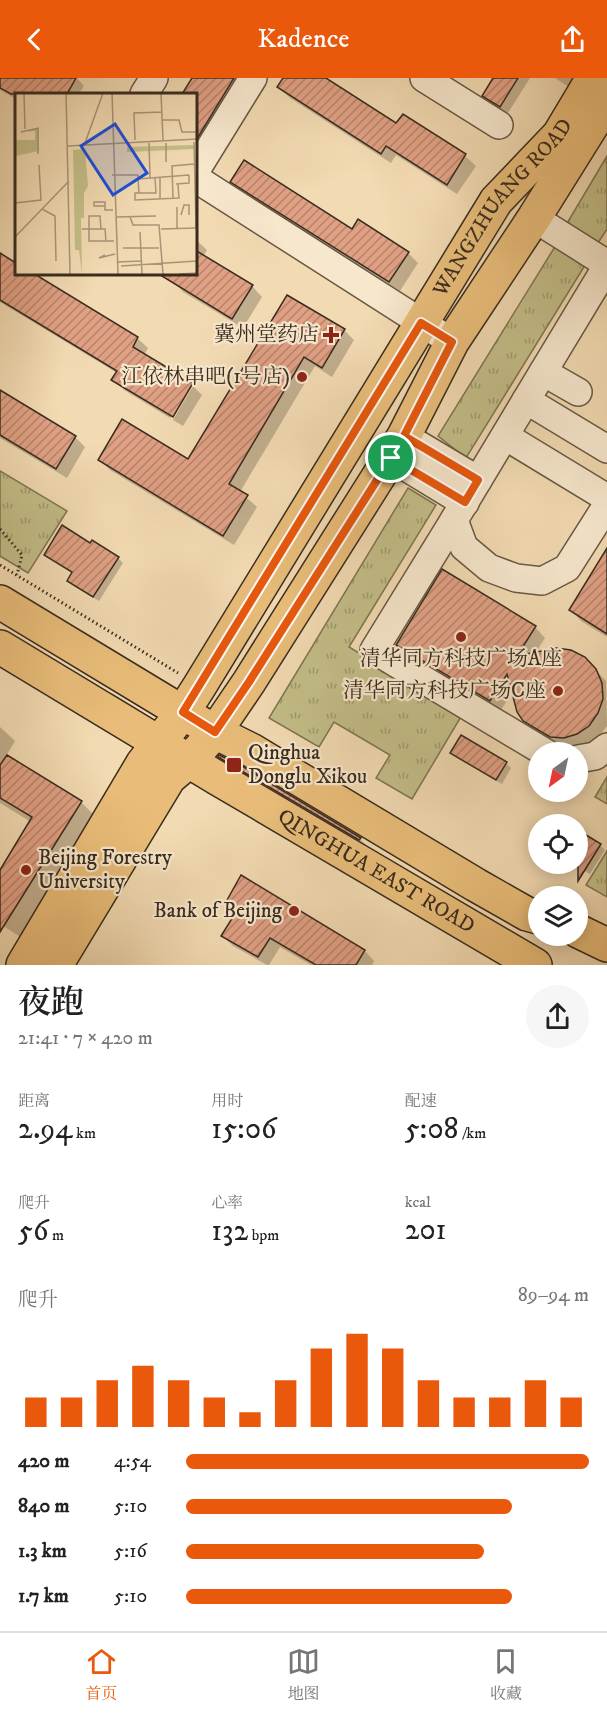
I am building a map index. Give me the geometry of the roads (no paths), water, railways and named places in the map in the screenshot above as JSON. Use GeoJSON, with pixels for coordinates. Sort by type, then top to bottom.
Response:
{"type":"FeatureCollection","features":[{"type":"Feature","properties":{"kind":"main road","name":"WANGZHUANG ROAD"},"geometry":{"type":"LineString","coordinates":[[165,761],[191,700],[496,201],[559,135],[593,78]]}},
{"type":"Feature","properties":{"kind":"main road","name":"WANGZHUANG ROAD"},"geometry":{"type":"LineString","coordinates":[[165,761],[215,732],[249,682],[398,447],[452,342],[534,218],[607,101]]}},
{"type":"Feature","properties":{"kind":"main road","name":"QINGHUA EAST ROAD"},"geometry":{"type":"LineString","coordinates":[[0,602],[191,700],[215,732],[250,750],[528,914]]}},
{"type":"Feature","properties":{"kind":"main road","name":"QINGHUA EAST ROAD"},"geometry":{"type":"LineString","coordinates":[[0,647],[165,761],[536,965]]}},
{"type":"Feature","properties":{"kind":"main road"},"geometry":{"type":"LineString","coordinates":[[22,965],[165,761]]}},
{"type":"Feature","properties":{"kind":"main road"},"geometry":{"type":"LineString","coordinates":[[56,965],[165,761]]}},
{"type":"Feature","properties":{"kind":"main road"},"geometry":{"type":"LineString","coordinates":[[588,936],[607,945]]}},
{"type":"Feature","properties":{"kind":"street"},"geometry":{"type":"LineString","coordinates":[[145,93],[154,78]]}},
{"type":"Feature","properties":{"kind":"street"},"geometry":{"type":"LineString","coordinates":[[196,170],[253,78]]}},
{"type":"Feature","properties":{"kind":"street"},"geometry":{"type":"LineString","coordinates":[[424,78],[499,125]]}},
{"type":"Feature","properties":{"kind":"street"},"geometry":{"type":"LineString","coordinates":[[196,179],[452,342]]}},
{"type":"Feature","properties":{"kind":"street"},"geometry":{"type":"LineString","coordinates":[[528,742],[374,650],[607,265],[534,218]]}},
{"type":"Feature","properties":{"kind":"street"},"geometry":{"type":"LineString","coordinates":[[543,372],[578,392]]}},
{"type":"Feature","properties":{"kind":"street"},"geometry":{"type":"LineString","coordinates":[[526,400],[607,449]]}},
{"type":"Feature","properties":{"kind":"street"},"geometry":{"type":"LineString","coordinates":[[505,436],[607,498]]}},
{"type":"Feature","properties":{"kind":"street"},"geometry":{"type":"LineString","coordinates":[[398,447],[466,501]]}},
{"type":"Feature","properties":{"kind":"street"},"geometry":{"type":"LineString","coordinates":[[466,501],[464,547],[489,568],[516,578],[542,581],[567,568],[607,505]]}},
{"type":"Feature","properties":{"kind":"street"},"geometry":{"type":"LineString","coordinates":[[588,757],[595,756],[607,747]]}},
{"type":"Feature","properties":{"kind":"place","name":"冀州堂药店"},"geometry":{"type":"Point","coordinates":[331,335]}},
{"type":"Feature","properties":{"kind":"place","name":"江依林串吧(1号店)"},"geometry":{"type":"Point","coordinates":[302,377]}},
{"type":"Feature","properties":{"kind":"place","name":"清华同方科技广场A座"},"geometry":{"type":"Point","coordinates":[461,637]}},
{"type":"Feature","properties":{"kind":"place","name":"清华同方科技广场C座"},"geometry":{"type":"Point","coordinates":[558,691]}},
{"type":"Feature","properties":{"kind":"place","name":"Qinghua Donglu Xikou"},"geometry":{"type":"Point","coordinates":[234,765]}},
{"type":"Feature","properties":{"kind":"place","name":"Beijing Forestry University"},"geometry":{"type":"Point","coordinates":[26,870]}},
{"type":"Feature","properties":{"kind":"place","name":"Bank of Beijing"},"geometry":{"type":"Point","coordinates":[294,911]}}]}
